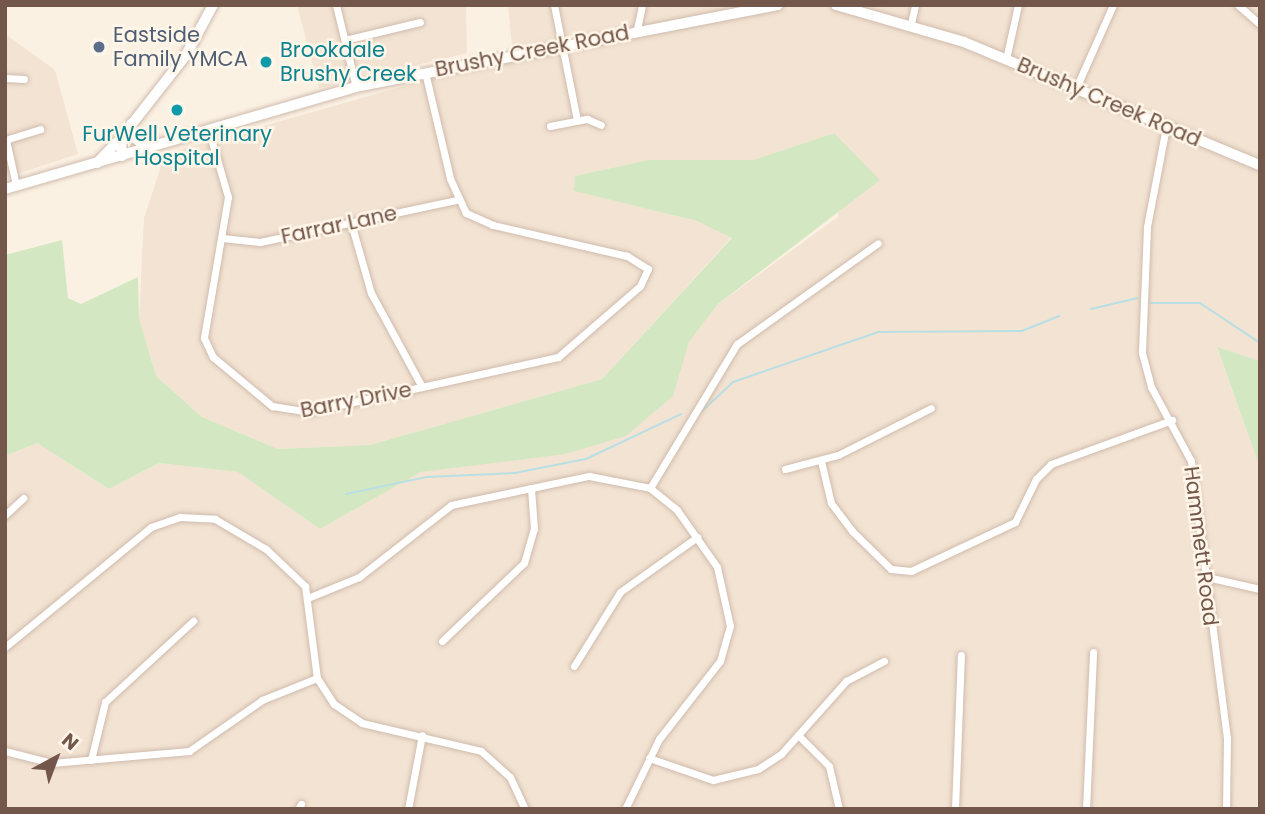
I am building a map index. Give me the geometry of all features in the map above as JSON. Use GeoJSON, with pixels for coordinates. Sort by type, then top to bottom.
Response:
{"type":"FeatureCollection","features":[{"type":"Feature","properties":{"kind":"main road"},"geometry":{"type":"LineString","coordinates":[[94,166],[121,138],[186,55],[212,5]]}},
{"type":"Feature","properties":{"kind":"main road","name":"Brushy Creek Road"},"geometry":{"type":"LineString","coordinates":[[10,187],[94,166],[208,128],[356,87],[637,29],[778,5]]}},
{"type":"Feature","properties":{"kind":"main road","name":"Brushy Creek Road"},"geometry":{"type":"LineString","coordinates":[[836,5],[911,23],[1006,59],[1260,165]]}},
{"type":"Feature","properties":{"kind":"main road"},"geometry":{"type":"LineString","coordinates":[[131,124],[131,135],[148,148]]}},
{"type":"Feature","properties":{"kind":"main road"},"geometry":{"type":"LineString","coordinates":[[121,138],[122,156]]}},
{"type":"Feature","properties":{"kind":"street"},"geometry":{"type":"LineString","coordinates":[[336,5],[356,87]]}},
{"type":"Feature","properties":{"kind":"street"},"geometry":{"type":"LineString","coordinates":[[554,5],[577,120]]}},
{"type":"Feature","properties":{"kind":"street"},"geometry":{"type":"LineString","coordinates":[[637,29],[642,5]]}},
{"type":"Feature","properties":{"kind":"street"},"geometry":{"type":"LineString","coordinates":[[911,23],[915,5]]}},
{"type":"Feature","properties":{"kind":"street"},"geometry":{"type":"LineString","coordinates":[[1006,59],[1018,5]]}},
{"type":"Feature","properties":{"kind":"street"},"geometry":{"type":"LineString","coordinates":[[1076,88],[1113,5]]}},
{"type":"Feature","properties":{"kind":"street"},"geometry":{"type":"LineString","coordinates":[[1238,5],[1260,24]]}},
{"type":"Feature","properties":{"kind":"street"},"geometry":{"type":"LineString","coordinates":[[345,40],[420,22]]}},
{"type":"Feature","properties":{"kind":"street"},"geometry":{"type":"LineString","coordinates":[[425,72],[456,200]]}},
{"type":"Feature","properties":{"kind":"street"},"geometry":{"type":"LineString","coordinates":[[5,78],[24,79]]}},
{"type":"Feature","properties":{"kind":"street"},"geometry":{"type":"LineString","coordinates":[[550,126],[577,120],[601,125]]}},
{"type":"Feature","properties":{"kind":"street","name":"Hammett Road"},"geometry":{"type":"LineString","coordinates":[[1166,127],[1147,228],[1142,345],[1149,381],[1172,420],[1191,461],[1227,738],[1226,809]]}},
{"type":"Feature","properties":{"kind":"street","name":"Barry Drive"},"geometry":{"type":"LineString","coordinates":[[208,128],[227,187],[222,238],[204,318],[206,346],[272,406],[308,412],[535,365],[567,351],[647,278],[643,262],[631,257],[482,222],[456,200]]}},
{"type":"Feature","properties":{"kind":"street"},"geometry":{"type":"LineString","coordinates":[[10,187],[5,140],[40,129]]}},
{"type":"Feature","properties":{"kind":"street","name":"Farrar Lane"},"geometry":{"type":"LineString","coordinates":[[222,238],[255,243],[456,200]]}},
{"type":"Feature","properties":{"kind":"street"},"geometry":{"type":"LineString","coordinates":[[351,223],[371,293],[422,387]]}},
{"type":"Feature","properties":{"kind":"street"},"geometry":{"type":"LineString","coordinates":[[650,488],[737,344],[878,243]]}},
{"type":"Feature","properties":{"kind":"street"},"geometry":{"type":"LineString","coordinates":[[785,468],[821,461],[931,408]]}},
{"type":"Feature","properties":{"kind":"street"},"geometry":{"type":"LineString","coordinates":[[821,461],[831,503],[852,531],[891,569],[911,571],[1015,522],[1036,479],[1051,464],[1172,420]]}},
{"type":"Feature","properties":{"kind":"street"},"geometry":{"type":"LineString","coordinates":[[310,597],[359,577],[442,509],[531,488],[598,476],[650,488],[697,537],[726,588],[729,638],[715,669],[649,758],[625,809]]}},
{"type":"Feature","properties":{"kind":"street"},"geometry":{"type":"LineString","coordinates":[[442,641],[524,563],[534,529],[531,488]]}},
{"type":"Feature","properties":{"kind":"street"},"geometry":{"type":"LineString","coordinates":[[5,515],[23,498]]}},
{"type":"Feature","properties":{"kind":"street"},"geometry":{"type":"LineString","coordinates":[[5,648],[136,537],[180,517],[235,528],[292,569],[310,597],[317,678],[353,719],[422,735],[490,757],[510,777],[525,809]]}},
{"type":"Feature","properties":{"kind":"street"},"geometry":{"type":"LineString","coordinates":[[574,666],[620,592],[697,537]]}},
{"type":"Feature","properties":{"kind":"street"},"geometry":{"type":"LineString","coordinates":[[1207,577],[1260,589]]}},
{"type":"Feature","properties":{"kind":"street"},"geometry":{"type":"LineString","coordinates":[[91,760],[106,702],[193,621]]}},
{"type":"Feature","properties":{"kind":"street"},"geometry":{"type":"LineString","coordinates":[[1086,809],[1093,652]]}},
{"type":"Feature","properties":{"kind":"street"},"geometry":{"type":"LineString","coordinates":[[955,809],[961,655]]}},
{"type":"Feature","properties":{"kind":"street"},"geometry":{"type":"LineString","coordinates":[[649,758],[696,777],[729,779],[767,765],[799,735],[846,681],[884,661]]}},
{"type":"Feature","properties":{"kind":"street"},"geometry":{"type":"LineString","coordinates":[[5,751],[41,762],[91,760],[196,749],[262,700],[317,678]]}},
{"type":"Feature","properties":{"kind":"street"},"geometry":{"type":"LineString","coordinates":[[408,809],[422,735]]}},
{"type":"Feature","properties":{"kind":"street"},"geometry":{"type":"LineString","coordinates":[[799,735],[829,766],[839,809]]}},
{"type":"Feature","properties":{"kind":"shaded area"},"geometry":{"type":"Polygon","coordinates":[[[297,5],[466,5],[467,53],[319,88],[297,5]]]}},
{"type":"Feature","properties":{"kind":"shaded area"},"geometry":{"type":"Polygon","coordinates":[[[508,5],[1260,5],[1260,361],[1217,348],[1260,468],[1260,809],[5,809],[5,456],[37,443],[109,489],[159,463],[239,472],[320,529],[421,472],[489,462],[672,396],[689,342],[718,304],[838,217],[834,133],[753,160],[648,160],[575,176],[575,191],[697,221],[732,237],[602,379],[370,445],[278,449],[202,417],[156,376],[139,318],[144,218],[165,154],[513,55],[508,5]]]}},
{"type":"Feature","properties":{"kind":"shaded area"},"geometry":{"type":"Polygon","coordinates":[[[5,34],[55,70],[78,154],[5,178],[5,34]]]}},
{"type":"Feature","properties":{"kind":"green space"},"geometry":{"type":"Polygon","coordinates":[[[834,133],[880,180],[718,304],[689,342],[673,396],[626,436],[565,454],[421,472],[320,529],[238,472],[159,463],[109,489],[37,443],[5,456],[5,255],[62,240],[68,298],[81,304],[138,277],[139,318],[156,376],[202,417],[278,449],[370,445],[602,379],[732,238],[697,221],[574,191],[575,176],[648,160],[753,160],[834,133]]]}},
{"type":"Feature","properties":{"kind":"green space"},"geometry":{"type":"Polygon","coordinates":[[[1217,347],[1260,361],[1260,468],[1217,347]]]}},
{"type":"Feature","properties":{"kind":"waterway"},"geometry":{"type":"LineString","coordinates":[[1091,309],[1138,298]]}},
{"type":"Feature","properties":{"kind":"waterway"},"geometry":{"type":"LineString","coordinates":[[1151,303],[1200,303],[1260,343]]}},
{"type":"Feature","properties":{"kind":"waterway"},"geometry":{"type":"LineString","coordinates":[[700,413],[733,382],[878,332],[1022,331],[1059,316]]}},
{"type":"Feature","properties":{"kind":"waterway"},"geometry":{"type":"LineString","coordinates":[[346,494],[427,477],[515,473],[586,459],[681,414]]}},
{"type":"Feature","properties":{"kind":"place","name":"Eastside Family YMCA"},"geometry":{"type":"Point","coordinates":[99,47]}},
{"type":"Feature","properties":{"kind":"place","name":"Brookdale Brushy Creek"},"geometry":{"type":"Point","coordinates":[266,62]}},
{"type":"Feature","properties":{"kind":"place","name":"FurWell Veterinary Hospital"},"geometry":{"type":"Point","coordinates":[177,110]}}]}
